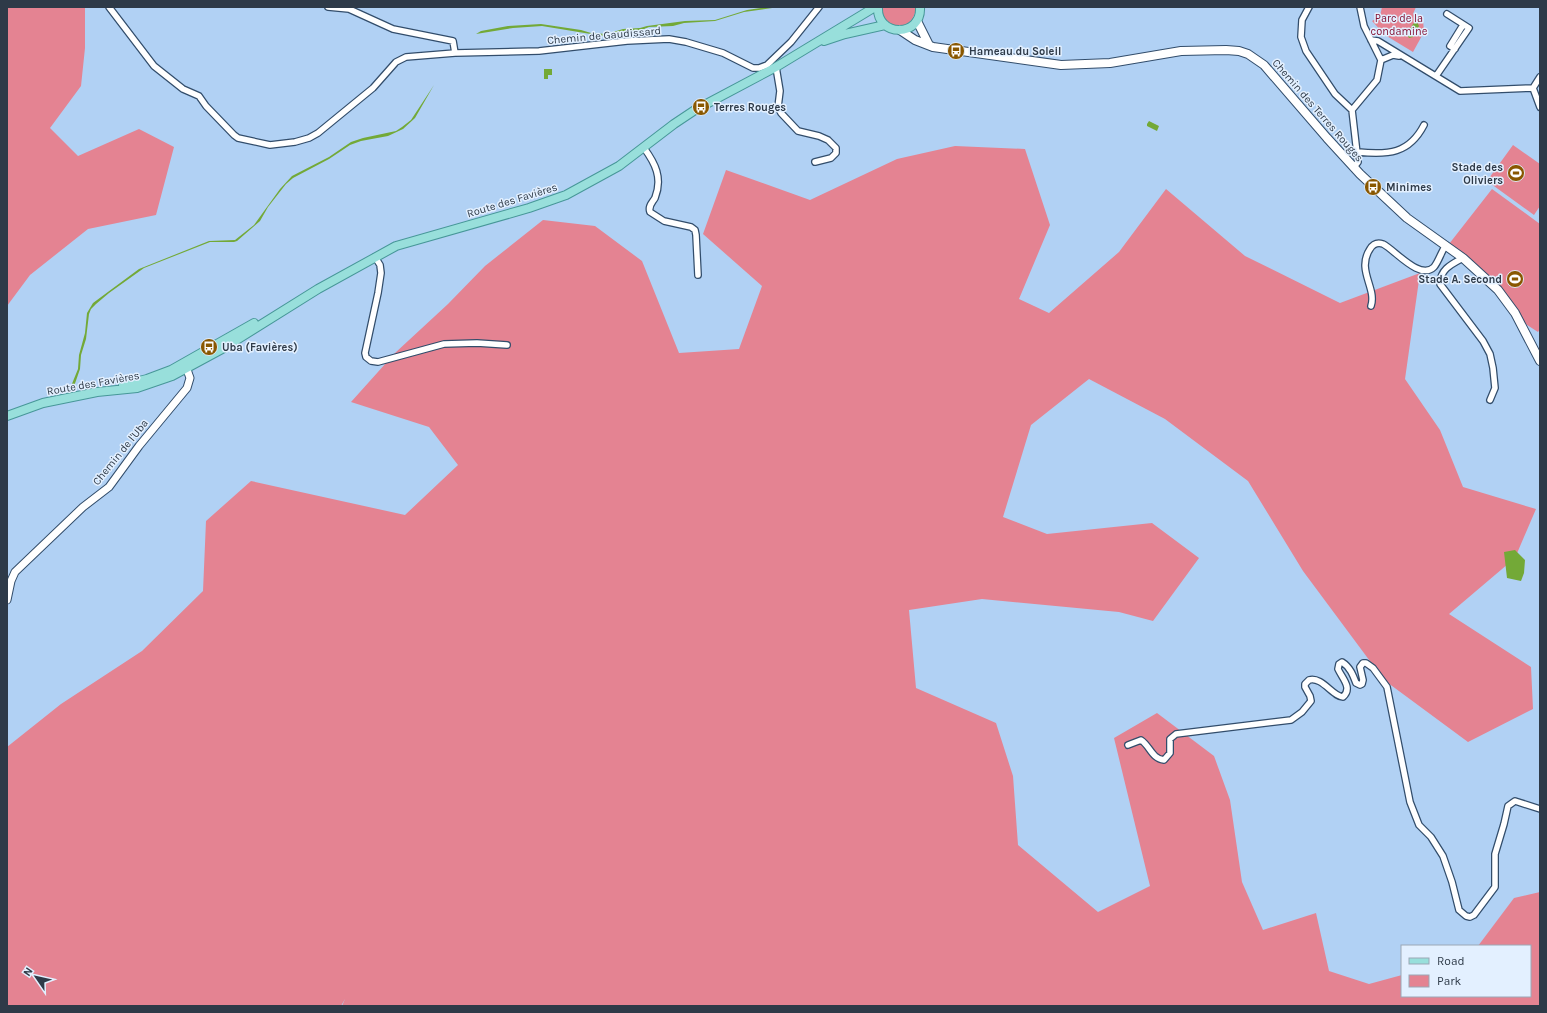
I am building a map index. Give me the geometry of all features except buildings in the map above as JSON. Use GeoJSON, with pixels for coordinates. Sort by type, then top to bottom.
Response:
{"type":"FeatureCollection","features":[{"type":"Feature","properties":{"kind":"main road"},"geometry":{"type":"LineString","coordinates":[[776,67],[875,7]]}},
{"type":"Feature","properties":{"kind":"main road"},"geometry":{"type":"LineString","coordinates":[[878,7],[879,16],[886,25],[895,30],[910,28],[917,21],[920,7]]}},
{"type":"Feature","properties":{"kind":"main road"},"geometry":{"type":"LineString","coordinates":[[917,21],[929,45]]}},
{"type":"Feature","properties":{"kind":"main road"},"geometry":{"type":"LineString","coordinates":[[811,47],[845,34],[886,25]]}},
{"type":"Feature","properties":{"kind":"main road","name":"Chemin des Terres Rouges"},"geometry":{"type":"LineString","coordinates":[[900,30],[915,40],[929,45],[956,51],[1061,65],[1110,63],[1181,51],[1239,51],[1251,56],[1262,63],[1330,142],[1407,218],[1463,258],[1492,284],[1509,304],[1540,361]]}},
{"type":"Feature","properties":{"kind":"main road","name":"Route des Favières"},"geometry":{"type":"LineString","coordinates":[[7,416],[43,403],[97,392],[153,377],[186,366],[239,330],[285,308],[396,246],[413,240],[493,219],[558,198],[607,174],[695,110],[776,67]]}},
{"type":"Feature","properties":{"kind":"street"},"geometry":{"type":"LineString","coordinates":[[109,7],[154,66],[184,89],[199,96],[230,133],[238,138],[270,145],[295,142],[309,138],[318,133],[373,88],[391,67],[401,59],[455,53],[452,41],[393,29],[349,9],[328,7]]}},
{"type":"Feature","properties":{"kind":"street","name":"Chemin de Gaudissard"},"geometry":{"type":"LineString","coordinates":[[455,53],[539,51],[627,41],[669,39],[686,42],[723,53],[753,68],[759,68],[767,65],[791,42],[819,7]]}},
{"type":"Feature","properties":{"kind":"street"},"geometry":{"type":"LineString","coordinates":[[1308,7],[1302,20],[1301,37],[1306,51],[1335,94],[1352,110],[1358,152],[1358,162],[1354,167]]}},
{"type":"Feature","properties":{"kind":"street"},"geometry":{"type":"LineString","coordinates":[[1352,110],[1377,80],[1381,60],[1364,26],[1360,7]]}},
{"type":"Feature","properties":{"kind":"street"},"geometry":{"type":"LineString","coordinates":[[1436,76],[1468,28],[1447,14]]}},
{"type":"Feature","properties":{"kind":"street"},"geometry":{"type":"LineString","coordinates":[[1371,40],[1378,41],[1460,91],[1533,88]]}},
{"type":"Feature","properties":{"kind":"street"},"geometry":{"type":"LineString","coordinates":[[1381,60],[1393,54],[1404,56]]}},
{"type":"Feature","properties":{"kind":"street"},"geometry":{"type":"LineString","coordinates":[[776,67],[780,92],[778,107],[781,113],[798,131],[819,136],[828,140],[836,148],[836,153],[833,157],[815,162]]}},
{"type":"Feature","properties":{"kind":"street"},"geometry":{"type":"LineString","coordinates":[[1533,88],[1540,77]]}},
{"type":"Feature","properties":{"kind":"street"},"geometry":{"type":"LineString","coordinates":[[1533,88],[1540,107]]}},
{"type":"Feature","properties":{"kind":"street"},"geometry":{"type":"LineString","coordinates":[[1358,152],[1381,154],[1401,149],[1411,144],[1418,137],[1424,125]]}},
{"type":"Feature","properties":{"kind":"street"},"geometry":{"type":"LineString","coordinates":[[644,148],[654,161],[659,178],[655,196],[649,207],[650,212],[664,221],[691,227],[695,230],[698,275]]}},
{"type":"Feature","properties":{"kind":"street"},"geometry":{"type":"LineString","coordinates":[[1371,306],[1373,299],[1366,274],[1365,262],[1366,256],[1372,246],[1376,243],[1383,244],[1413,267],[1424,271],[1429,270],[1434,266],[1446,245]]}},
{"type":"Feature","properties":{"kind":"street"},"geometry":{"type":"LineString","coordinates":[[375,257],[380,265],[381,273],[366,353],[366,357],[370,361],[378,362],[444,344],[477,343],[508,345]]}},
{"type":"Feature","properties":{"kind":"street"},"geometry":{"type":"LineString","coordinates":[[1463,258],[1445,269],[1441,275],[1440,284],[1483,341],[1490,354],[1495,388],[1490,400]]}},
{"type":"Feature","properties":{"kind":"street","name":"Chemin de l'Uba"},"geometry":{"type":"LineString","coordinates":[[7,600],[11,581],[15,572],[83,507],[109,487],[138,446],[187,388],[190,378],[186,366]]}},
{"type":"Feature","properties":{"kind":"street"},"geometry":{"type":"LineString","coordinates":[[1128,745],[1138,740],[1142,741],[1155,756],[1164,760],[1170,753],[1170,740],[1176,734],[1291,720],[1302,712],[1311,701],[1305,688],[1305,684],[1309,680],[1315,680],[1330,688],[1338,696],[1343,697],[1346,694],[1347,688],[1345,680],[1338,671],[1339,664],[1342,662],[1346,664],[1356,683],[1360,685],[1362,684],[1363,680],[1360,667],[1362,664],[1366,663],[1374,668],[1387,687],[1410,802],[1419,825],[1431,837],[1443,856],[1452,882],[1459,910],[1462,914],[1468,917],[1474,915],[1495,887],[1495,854],[1508,806],[1515,801],[1540,809]]}},
{"type":"Feature","properties":{"kind":"green space"},"geometry":{"type":"Polygon","coordinates":[[[7,7],[85,7],[85,48],[81,86],[50,128],[78,156],[139,129],[174,147],[156,215],[88,229],[30,275],[7,306],[7,7]]]}},
{"type":"Feature","properties":{"kind":"green space"},"geometry":{"type":"Polygon","coordinates":[[[882,7],[916,7],[914,16],[910,22],[898,26],[886,21],[883,15],[882,7]]]}},
{"type":"Feature","properties":{"kind":"green space","name":"Parc de la condamine"},"geometry":{"type":"Polygon","coordinates":[[[1382,7],[1416,7],[1413,14],[1423,20],[1424,32],[1413,52],[1385,35],[1372,21],[1380,16],[1382,7]]]}},
{"type":"Feature","properties":{"kind":"green space","name":"Stade des Oliviers"},"geometry":{"type":"Polygon","coordinates":[[[1513,145],[1540,164],[1540,206],[1534,215],[1487,181],[1513,145]]]}},
{"type":"Feature","properties":{"kind":"green space"},"geometry":{"type":"Polygon","coordinates":[[[955,146],[1025,149],[1050,225],[1019,299],[1049,313],[1119,252],[1166,189],[1245,256],[1340,303],[1420,273],[1405,379],[1440,430],[1463,487],[1536,509],[1515,558],[1449,614],[1531,667],[1533,709],[1468,742],[1384,680],[1303,571],[1248,481],[1165,419],[1089,379],[1031,425],[1003,517],[1047,534],[1152,523],[1199,558],[1153,621],[1119,612],[982,599],[909,610],[916,688],[996,723],[1013,776],[1018,845],[1098,912],[1150,886],[1114,738],[1157,713],[1214,756],[1230,800],[1242,882],[1263,930],[1316,913],[1329,971],[1369,984],[1401,975],[1401,997],[1531,997],[1531,945],[1479,945],[1514,898],[1540,892],[1540,1006],[342,1006],[345,999],[341,1006],[7,1006],[7,747],[61,704],[142,651],[203,591],[206,521],[251,481],[405,515],[458,465],[429,427],[351,402],[395,353],[448,304],[485,266],[543,220],[595,226],[642,261],[679,353],[739,349],[762,286],[703,234],[726,170],[810,200],[897,159],[955,146]]]}},
{"type":"Feature","properties":{"kind":"green space","name":"Stade A. Second"},"geometry":{"type":"Polygon","coordinates":[[[1492,189],[1540,224],[1540,329],[1538,332],[1524,323],[1509,298],[1471,260],[1449,244],[1492,189]]]}},
{"type":"Feature","properties":{"kind":"shaded area"},"geometry":{"type":"Polygon","coordinates":[[[779,7],[744,12],[715,21],[649,27],[639,31],[621,31],[609,37],[542,26],[513,28],[476,34],[481,31],[508,26],[541,24],[591,33],[607,34],[623,29],[685,21],[715,20],[747,10],[779,7]]]}},
{"type":"Feature","properties":{"kind":"shaded area"},"geometry":{"type":"Polygon","coordinates":[[[1416,22],[1419,26],[1413,37],[1409,38],[1407,34],[1416,22]]]}},
{"type":"Feature","properties":{"kind":"shaded area"},"geometry":{"type":"Polygon","coordinates":[[[544,69],[552,69],[552,75],[548,75],[548,79],[544,79],[544,69]]]}},
{"type":"Feature","properties":{"kind":"shaded area"},"geometry":{"type":"Polygon","coordinates":[[[434,85],[415,118],[403,129],[388,136],[361,141],[350,145],[329,159],[293,178],[286,184],[268,207],[260,221],[237,241],[210,242],[144,268],[96,304],[91,309],[89,314],[86,339],[81,355],[80,369],[71,395],[67,396],[78,369],[79,355],[85,333],[87,313],[93,303],[139,269],[209,241],[235,240],[254,225],[280,189],[292,176],[329,157],[351,142],[396,131],[411,120],[434,85]]]}},
{"type":"Feature","properties":{"kind":"shaded area"},"geometry":{"type":"Polygon","coordinates":[[[1149,121],[1159,126],[1157,131],[1147,126],[1149,121]]]}},
{"type":"Feature","properties":{"kind":"shaded area"},"geometry":{"type":"Polygon","coordinates":[[[1515,550],[1525,560],[1524,573],[1521,581],[1507,578],[1504,552],[1515,550]]]}},
{"type":"Feature","properties":{"kind":"place","name":"Hameau du Soleil"},"geometry":{"type":"Point","coordinates":[956,51]}},
{"type":"Feature","properties":{"kind":"place","name":"Terres Rouges"},"geometry":{"type":"Point","coordinates":[701,107]}},
{"type":"Feature","properties":{"kind":"place","name":"Stade des Oliviers"},"geometry":{"type":"Point","coordinates":[1516,173]}},
{"type":"Feature","properties":{"kind":"place","name":"Minimes"},"geometry":{"type":"Point","coordinates":[1373,187]}},
{"type":"Feature","properties":{"kind":"place","name":"Stade A. Second"},"geometry":{"type":"Point","coordinates":[1515,279]}},
{"type":"Feature","properties":{"kind":"place","name":"Uba (Favières)"},"geometry":{"type":"Point","coordinates":[209,347]}}]}
